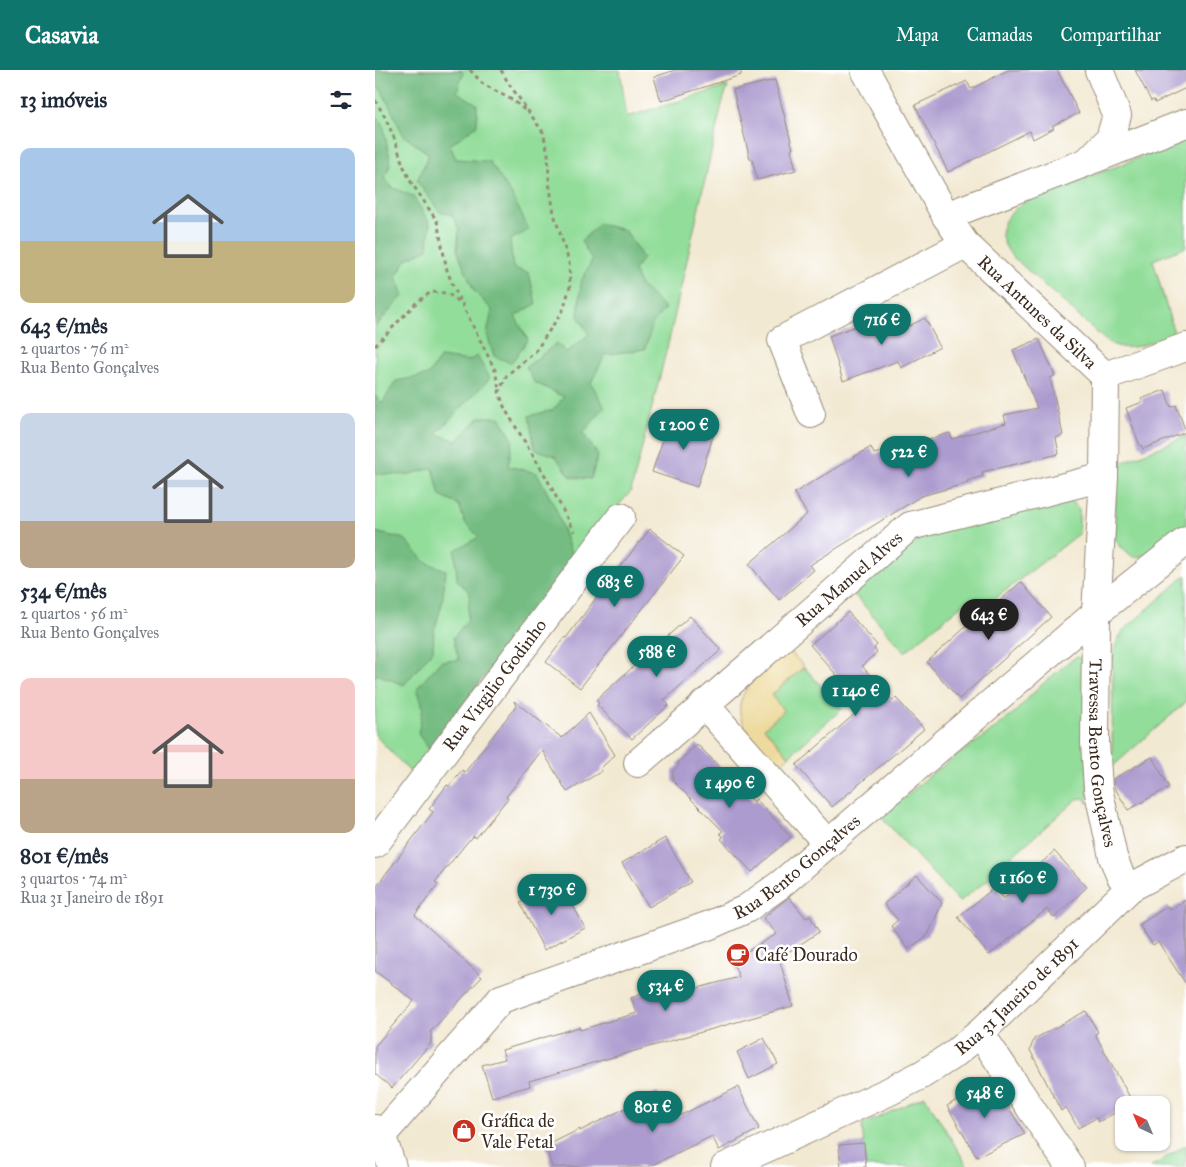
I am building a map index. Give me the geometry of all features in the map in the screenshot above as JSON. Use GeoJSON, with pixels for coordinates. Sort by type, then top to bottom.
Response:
{"type":"FeatureCollection","features":[{"type":"Feature","properties":{"kind":"street","name":"Rua Antunes da Silva"},"geometry":{"type":"LineString","coordinates":[[865,70],[945,216],[965,244],[1105,376],[1105,477],[1096,613]]}},
{"type":"Feature","properties":{"kind":"street"},"geometry":{"type":"LineString","coordinates":[[1087,162],[1110,139],[1117,114],[1099,70]]}},
{"type":"Feature","properties":{"kind":"street"},"geometry":{"type":"LineString","coordinates":[[945,216],[1186,123]]}},
{"type":"Feature","properties":{"kind":"street"},"geometry":{"type":"LineString","coordinates":[[811,414],[782,340],[965,244]]}},
{"type":"Feature","properties":{"kind":"street"},"geometry":{"type":"LineString","coordinates":[[1105,376],[1186,347]]}},
{"type":"Feature","properties":{"kind":"street","name":"Rua Manuel Alves"},"geometry":{"type":"LineString","coordinates":[[638,763],[910,526],[1105,477]]}},
{"type":"Feature","properties":{"kind":"street","name":"Rua Virgilio Godinho"},"geometry":{"type":"LineString","coordinates":[[375,844],[621,517]]}},
{"type":"Feature","properties":{"kind":"street","name":"Rua Bento Gonçalves"},"geometry":{"type":"LineString","coordinates":[[377,1137],[501,999],[710,926],[746,909],[781,884],[1096,613],[1186,541]]}},
{"type":"Feature","properties":{"kind":"street","name":"Travessa Bento Gonçalves"},"geometry":{"type":"LineString","coordinates":[[1096,613],[1095,743],[1098,788],[1113,857],[1120,875],[1130,888]]}},
{"type":"Feature","properties":{"kind":"street"},"geometry":{"type":"LineString","coordinates":[[704,704],[827,843]]}},
{"type":"Feature","properties":{"kind":"street","name":"Rua 31 Janeiro de 1891"},"geometry":{"type":"LineString","coordinates":[[725,1167],[890,1091],[954,1054],[980,1033],[1130,888],[1186,858]]}},
{"type":"Feature","properties":{"kind":"street"},"geometry":{"type":"LineString","coordinates":[[980,1033],[1070,1167]]}},
{"type":"Feature","properties":{"kind":"street"},"geometry":{"type":"LineString","coordinates":[[377,1137],[392,1167]]}},
{"type":"Feature","properties":{"kind":"path"},"geometry":{"type":"LineString","coordinates":[[470,70],[483,84],[514,102],[531,116]]}},
{"type":"Feature","properties":{"kind":"path"},"geometry":{"type":"LineString","coordinates":[[499,392],[507,374],[535,352],[563,310],[570,287],[569,262],[554,214],[549,182],[548,153],[543,132],[501,70]]}},
{"type":"Feature","properties":{"kind":"path"},"geometry":{"type":"LineString","coordinates":[[375,100],[385,117],[411,182],[437,222],[447,270],[453,286],[495,370],[499,392],[505,409],[546,478],[579,543],[591,557]]}},
{"type":"Feature","properties":{"kind":"path"},"geometry":{"type":"LineString","coordinates":[[375,346],[415,304],[431,292],[447,294],[462,304]]}},
{"type":"Feature","properties":{"kind":"green space"},"geometry":{"type":"Polygon","coordinates":[[[375,70],[620,70],[627,117],[728,86],[722,104],[670,336],[631,491],[573,559],[411,773],[375,735],[375,70]]]}},
{"type":"Feature","properties":{"kind":"green space"},"geometry":{"type":"Polygon","coordinates":[[[375,70],[461,70],[463,74],[457,92],[477,104],[477,125],[450,145],[456,159],[489,161],[512,195],[529,230],[510,240],[513,268],[529,273],[536,304],[515,316],[528,340],[511,363],[494,356],[487,334],[492,310],[474,291],[457,250],[459,229],[452,215],[439,211],[417,181],[429,154],[404,136],[382,91],[375,84],[375,70]]]}},
{"type":"Feature","properties":{"kind":"green space"},"geometry":{"type":"Polygon","coordinates":[[[375,116],[383,124],[391,164],[384,178],[391,187],[413,196],[430,224],[428,249],[407,259],[396,276],[403,296],[375,327],[375,116]]]}},
{"type":"Feature","properties":{"kind":"green space"},"geometry":{"type":"Polygon","coordinates":[[[1186,139],[1186,247],[1153,260],[1174,333],[1147,344],[1121,347],[1104,339],[1012,256],[1003,240],[1003,227],[1009,215],[1023,203],[1186,139]]]}},
{"type":"Feature","properties":{"kind":"green space"},"geometry":{"type":"Polygon","coordinates":[[[599,224],[625,230],[643,258],[634,270],[640,285],[665,308],[653,323],[645,349],[605,355],[591,383],[605,407],[583,433],[598,455],[591,479],[571,477],[555,456],[535,449],[529,416],[553,410],[564,397],[534,382],[526,367],[557,343],[566,353],[589,334],[578,316],[581,282],[592,260],[581,241],[599,224]]]}},
{"type":"Feature","properties":{"kind":"green space"},"geometry":{"type":"Polygon","coordinates":[[[477,356],[490,378],[436,434],[457,441],[480,417],[500,417],[513,440],[508,466],[537,473],[556,509],[573,559],[429,749],[418,734],[423,707],[417,688],[441,661],[459,660],[453,638],[467,621],[470,593],[457,580],[455,550],[479,537],[465,523],[459,505],[440,496],[433,468],[407,475],[375,474],[375,395],[382,403],[396,381],[428,375],[441,357],[469,361],[477,356]]]}},
{"type":"Feature","properties":{"kind":"green space"},"geometry":{"type":"Polygon","coordinates":[[[1186,436],[1186,528],[1163,548],[1158,543],[1144,555],[1133,557],[1115,539],[1116,465],[1186,436]]]}},
{"type":"Feature","properties":{"kind":"green space"},"geometry":{"type":"Polygon","coordinates":[[[1073,502],[1079,509],[1079,534],[974,615],[964,603],[905,652],[852,592],[899,552],[941,530],[1044,504],[1073,502]]]}},
{"type":"Feature","properties":{"kind":"green space"},"geometry":{"type":"Polygon","coordinates":[[[375,532],[405,539],[425,562],[446,570],[442,604],[434,631],[433,650],[404,685],[376,674],[375,679],[375,532]]]}},
{"type":"Feature","properties":{"kind":"green space"},"geometry":{"type":"Polygon","coordinates":[[[1186,575],[1186,702],[1112,767],[1113,657],[1117,643],[1124,630],[1186,575]]]}},
{"type":"Feature","properties":{"kind":"green space"},"geometry":{"type":"Polygon","coordinates":[[[1077,657],[1082,659],[1085,667],[1088,804],[1084,798],[1077,799],[994,872],[995,874],[959,902],[882,818],[930,775],[1015,712],[1038,688],[1077,657]]]}},
{"type":"Feature","properties":{"kind":"green space"},"geometry":{"type":"Polygon","coordinates":[[[804,667],[842,709],[789,756],[764,728],[784,711],[771,695],[804,667]]]}},
{"type":"Feature","properties":{"kind":"green space"},"geometry":{"type":"Polygon","coordinates":[[[925,1096],[967,1165],[963,1167],[866,1167],[862,1125],[925,1096]]]}},
{"type":"Feature","properties":{"kind":"green space"},"geometry":{"type":"Polygon","coordinates":[[[1186,1145],[1186,1167],[1151,1167],[1186,1145]]]}},
{"type":"Feature","properties":{"kind":"sand"},"geometry":{"type":"Polygon","coordinates":[[[789,650],[804,667],[771,695],[784,711],[764,728],[789,756],[779,766],[749,733],[741,716],[740,704],[744,694],[759,675],[789,650]]]}},
{"type":"Feature","properties":{"kind":"building"},"geometry":{"type":"Polygon","coordinates":[[[675,70],[741,70],[741,75],[661,101],[654,77],[675,70]]]}},
{"type":"Feature","properties":{"kind":"building"},"geometry":{"type":"Polygon","coordinates":[[[1008,70],[1057,70],[1079,113],[1052,126],[1054,128],[1033,139],[1030,131],[948,172],[915,105],[967,81],[971,89],[1008,70]]]}},
{"type":"Feature","properties":{"kind":"building"},"geometry":{"type":"Polygon","coordinates":[[[1135,70],[1186,70],[1186,88],[1155,103],[1154,100],[1151,101],[1135,70]]]}},
{"type":"Feature","properties":{"kind":"building"},"geometry":{"type":"Polygon","coordinates":[[[775,80],[793,149],[791,149],[796,170],[757,180],[733,90],[775,80]]]}},
{"type":"Feature","properties":{"kind":"building"},"geometry":{"type":"Polygon","coordinates":[[[902,312],[909,326],[925,318],[940,347],[901,368],[898,361],[843,381],[829,336],[862,324],[864,330],[902,312]]]}},
{"type":"Feature","properties":{"kind":"building"},"geometry":{"type":"Polygon","coordinates":[[[1039,339],[1055,376],[1050,378],[1063,435],[1056,438],[1059,454],[982,472],[983,476],[967,481],[968,483],[921,496],[810,565],[814,570],[779,600],[749,564],[807,514],[794,493],[871,447],[874,454],[950,433],[952,439],[1006,423],[1004,415],[1037,408],[1013,350],[1039,339]]]}},
{"type":"Feature","properties":{"kind":"building"},"geometry":{"type":"Polygon","coordinates":[[[1165,390],[1171,407],[1176,405],[1186,432],[1143,449],[1140,446],[1126,408],[1143,402],[1141,399],[1165,390]]]}},
{"type":"Feature","properties":{"kind":"building"},"geometry":{"type":"Polygon","coordinates":[[[670,419],[692,426],[694,420],[716,427],[697,487],[652,472],[670,419]]]}},
{"type":"Feature","properties":{"kind":"building"},"geometry":{"type":"Polygon","coordinates":[[[650,529],[684,556],[580,688],[546,662],[650,529]]]}},
{"type":"Feature","properties":{"kind":"building"},"geometry":{"type":"Polygon","coordinates":[[[1021,582],[1051,617],[959,699],[927,662],[970,623],[972,625],[1021,582]]]}},
{"type":"Feature","properties":{"kind":"building"},"geometry":{"type":"Polygon","coordinates":[[[848,612],[877,645],[874,648],[877,652],[862,666],[893,701],[896,698],[924,729],[832,807],[796,765],[864,706],[810,645],[848,612]]]}},
{"type":"Feature","properties":{"kind":"building"},"geometry":{"type":"Polygon","coordinates":[[[690,616],[721,650],[664,700],[669,705],[632,739],[597,705],[599,703],[596,700],[690,616]]]}},
{"type":"Feature","properties":{"kind":"building"},"geometry":{"type":"Polygon","coordinates":[[[514,701],[562,738],[589,713],[615,755],[601,768],[602,771],[567,792],[542,750],[506,797],[508,798],[476,838],[474,836],[469,840],[435,882],[438,884],[415,915],[482,977],[430,1032],[431,1043],[392,1088],[375,1074],[375,1046],[414,1001],[375,971],[375,888],[433,812],[429,809],[447,785],[449,786],[462,770],[465,772],[516,706],[514,701]]]}},
{"type":"Feature","properties":{"kind":"building"},"geometry":{"type":"Polygon","coordinates":[[[697,744],[754,802],[756,799],[791,837],[752,872],[721,839],[723,837],[720,833],[723,831],[673,781],[673,771],[679,765],[678,763],[697,744]]]}},
{"type":"Feature","properties":{"kind":"building"},"geometry":{"type":"Polygon","coordinates":[[[1152,757],[1169,787],[1128,810],[1113,785],[1113,779],[1152,757]]]}},
{"type":"Feature","properties":{"kind":"building"},"geometry":{"type":"Polygon","coordinates":[[[665,838],[691,882],[649,907],[622,863],[665,838]]]}},
{"type":"Feature","properties":{"kind":"building"},"geometry":{"type":"Polygon","coordinates":[[[1054,851],[1087,887],[1054,918],[1047,909],[989,955],[958,917],[995,887],[1004,899],[1054,851]]]}},
{"type":"Feature","properties":{"kind":"building"},"geometry":{"type":"Polygon","coordinates":[[[917,875],[942,903],[928,935],[908,949],[891,926],[898,920],[884,904],[917,875]]]}},
{"type":"Feature","properties":{"kind":"building"},"geometry":{"type":"Polygon","coordinates":[[[560,881],[585,928],[544,950],[520,903],[560,881]]]}},
{"type":"Feature","properties":{"kind":"building"},"geometry":{"type":"Polygon","coordinates":[[[789,897],[806,918],[810,916],[819,932],[779,958],[793,1006],[529,1081],[530,1086],[492,1097],[482,1065],[505,1059],[502,1050],[579,1027],[580,1030],[637,1013],[631,998],[658,988],[660,994],[671,990],[672,995],[739,977],[732,960],[777,934],[763,918],[789,897]]]}},
{"type":"Feature","properties":{"kind":"building"},"geometry":{"type":"Polygon","coordinates":[[[1186,900],[1186,984],[1158,942],[1153,945],[1139,925],[1168,906],[1170,910],[1186,900]]]}},
{"type":"Feature","properties":{"kind":"building"},"geometry":{"type":"Polygon","coordinates":[[[1086,1011],[1098,1032],[1095,1034],[1129,1096],[1115,1096],[1115,1113],[1098,1122],[1096,1118],[1078,1128],[1066,1107],[1061,1111],[1030,1050],[1034,1039],[1086,1011]]]}},
{"type":"Feature","properties":{"kind":"building"},"geometry":{"type":"Polygon","coordinates":[[[764,1038],[778,1064],[749,1079],[737,1052],[764,1038]]]}},
{"type":"Feature","properties":{"kind":"building"},"geometry":{"type":"Polygon","coordinates":[[[991,1079],[1025,1134],[977,1157],[947,1106],[991,1079]]]}},
{"type":"Feature","properties":{"kind":"building"},"geometry":{"type":"Polygon","coordinates":[[[738,1087],[759,1129],[719,1150],[712,1136],[648,1167],[552,1167],[546,1146],[657,1092],[671,1120],[738,1087]]]}},
{"type":"Feature","properties":{"kind":"building"},"geometry":{"type":"Polygon","coordinates":[[[864,1143],[866,1167],[841,1167],[839,1145],[864,1143]]]}},
{"type":"Feature","properties":{"kind":"place","name":"Café Dourado"},"geometry":{"type":"Point","coordinates":[738,955]}},
{"type":"Feature","properties":{"kind":"place","name":"Gráfica de Vale Fetal"},"geometry":{"type":"Point","coordinates":[464,1131]}}]}
